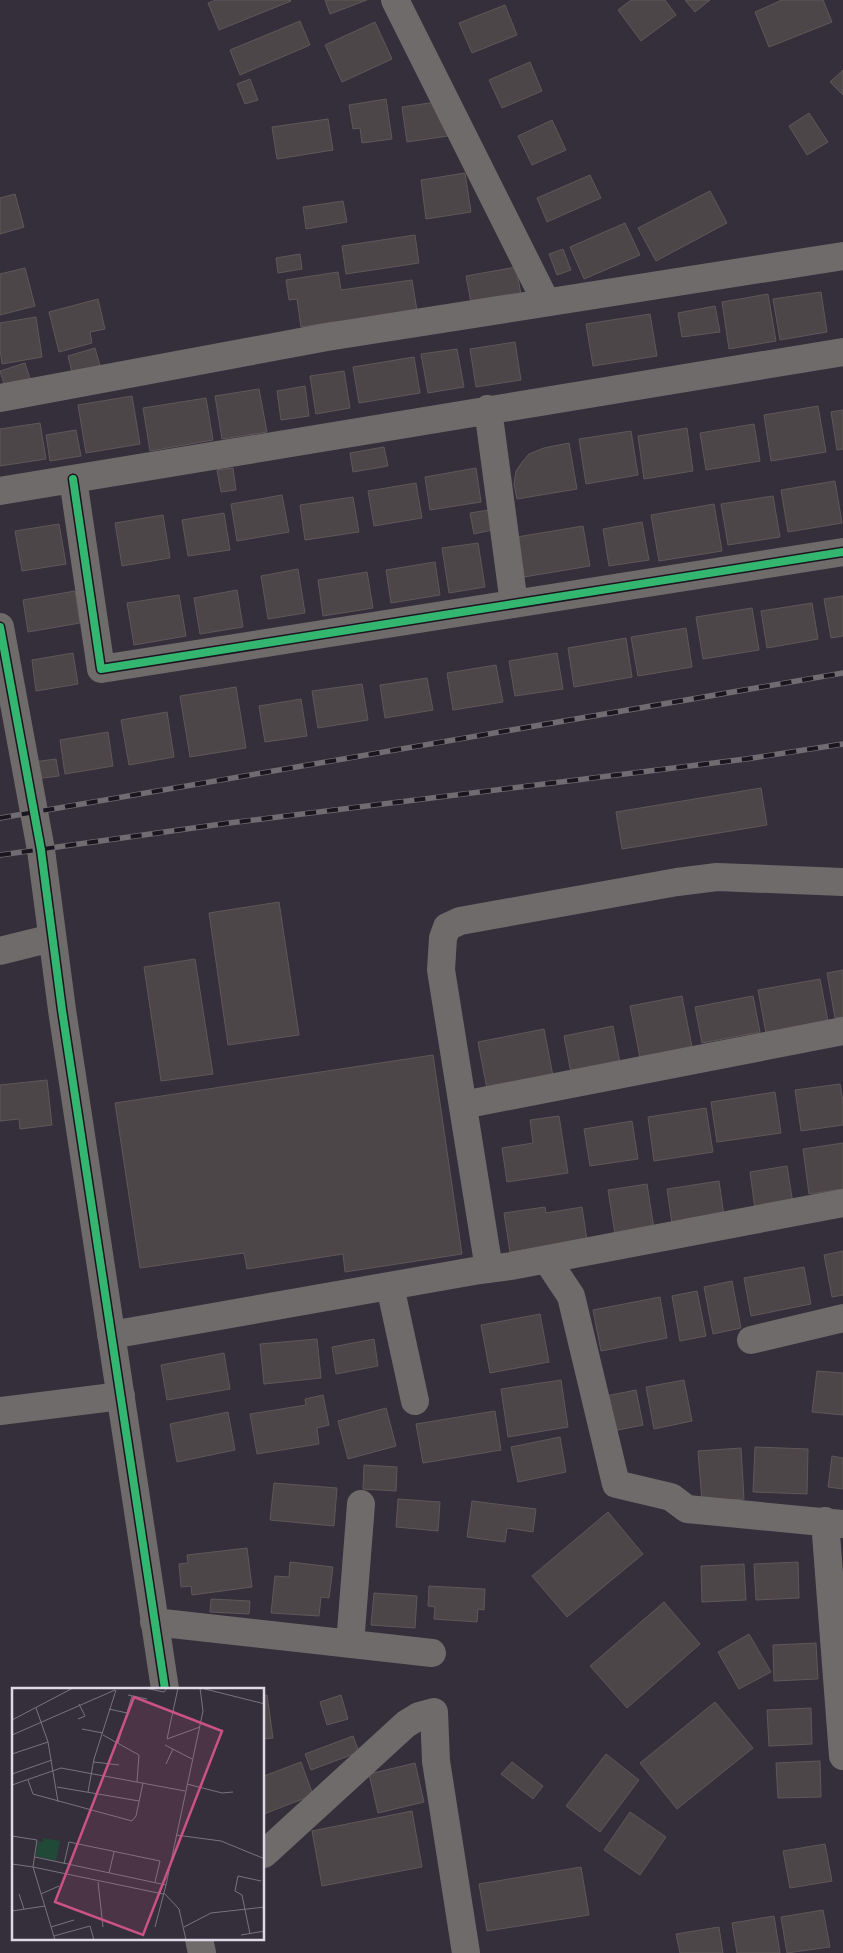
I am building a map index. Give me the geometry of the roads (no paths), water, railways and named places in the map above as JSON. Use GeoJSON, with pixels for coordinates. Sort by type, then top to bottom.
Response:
{"type":"FeatureCollection","features":[{"type":"Feature","properties":{"kind":"street"},"geometry":{"type":"LineString","coordinates":[[395,0],[546,302]]}},
{"type":"Feature","properties":{"kind":"street"},"geometry":{"type":"LineString","coordinates":[[0,398],[327,336],[843,256]]}},
{"type":"Feature","properties":{"kind":"street"},"geometry":{"type":"LineString","coordinates":[[0,491],[488,409],[843,352]]}},
{"type":"Feature","properties":{"kind":"street"},"geometry":{"type":"LineString","coordinates":[[488,409],[514,604]]}},
{"type":"Feature","properties":{"kind":"street"},"geometry":{"type":"LineString","coordinates":[[73,479],[101,669],[843,552]]}},
{"type":"Feature","properties":{"kind":"street"},"geometry":{"type":"LineString","coordinates":[[0,627],[41,850],[52,938],[165,1688]]}},
{"type":"Feature","properties":{"kind":"street"},"geometry":{"type":"LineString","coordinates":[[489,1269],[441,970],[443,938],[447,927],[460,920],[677,882],[717,877],[843,882]]}},
{"type":"Feature","properties":{"kind":"street"},"geometry":{"type":"LineString","coordinates":[[0,952],[52,938]]}},
{"type":"Feature","properties":{"kind":"street"},"geometry":{"type":"LineString","coordinates":[[463,1105],[843,1031]]}},
{"type":"Feature","properties":{"kind":"street"},"geometry":{"type":"LineString","coordinates":[[111,1335],[547,1260],[843,1203]]}},
{"type":"Feature","properties":{"kind":"street"},"geometry":{"type":"LineString","coordinates":[[547,1260],[572,1296],[616,1484],[671,1497],[687,1509],[834,1522],[843,1756]]}},
{"type":"Feature","properties":{"kind":"street"},"geometry":{"type":"LineString","coordinates":[[390,1286],[415,1402]]}},
{"type":"Feature","properties":{"kind":"street"},"geometry":{"type":"LineString","coordinates":[[751,1340],[843,1318]]}},
{"type":"Feature","properties":{"kind":"street"},"geometry":{"type":"LineString","coordinates":[[0,1411],[121,1396]]}},
{"type":"Feature","properties":{"kind":"street"},"geometry":{"type":"LineString","coordinates":[[350,1644],[361,1504]]}},
{"type":"Feature","properties":{"kind":"street"},"geometry":{"type":"LineString","coordinates":[[154,1622],[432,1653]]}},
{"type":"Feature","properties":{"kind":"street"},"geometry":{"type":"LineString","coordinates":[[265,1853],[406,1724],[419,1716],[434,1712],[436,1761],[466,1953]]}},
{"type":"Feature","properties":{"kind":"street"},"geometry":{"type":"LineString","coordinates":[[199,1940],[202,1953]]}},
{"type":"Feature","properties":{"kind":"railway"},"geometry":{"type":"LineString","coordinates":[[0,818],[843,673]]}},
{"type":"Feature","properties":{"kind":"railway"},"geometry":{"type":"LineString","coordinates":[[0,855],[229,823],[746,759],[843,744]]}}]}
